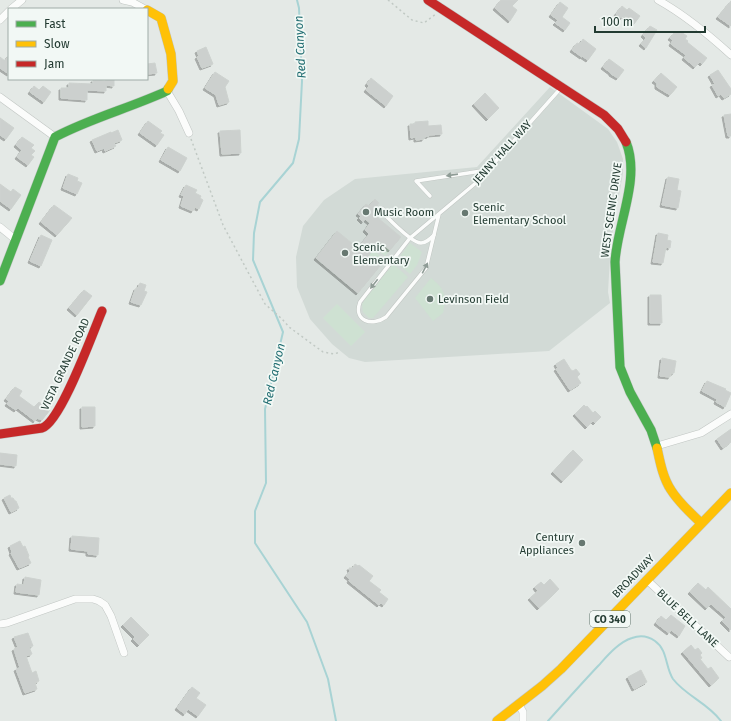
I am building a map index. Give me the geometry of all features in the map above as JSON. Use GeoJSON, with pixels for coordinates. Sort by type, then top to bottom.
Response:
{"type":"FeatureCollection","features":[{"type":"Feature","properties":{"kind":"street"},"geometry":{"type":"LineString","coordinates":[[12,8],[22,0]]}},
{"type":"Feature","properties":{"kind":"street"},"geometry":{"type":"LineString","coordinates":[[123,0],[132,2],[142,8]]}},
{"type":"Feature","properties":{"kind":"street","name":"WEST SCENIC DRIVE"},"geometry":{"type":"LineString","coordinates":[[428,0],[562,86],[613,122],[621,132],[629,149],[631,159],[630,175],[617,239],[615,259],[615,287],[620,367],[627,390],[651,430],[665,477],[670,488],[676,498],[701,523]]}},
{"type":"Feature","properties":{"kind":"street"},"geometry":{"type":"LineString","coordinates":[[658,0],[674,9],[709,35],[731,55]]}},
{"type":"Feature","properties":{"kind":"street"},"geometry":{"type":"LineString","coordinates":[[0,281],[55,137],[78,125],[147,100],[167,91],[173,81],[171,54],[161,18],[148,11]]}},
{"type":"Feature","properties":{"kind":"street"},"geometry":{"type":"LineString","coordinates":[[0,20],[8,12]]}},
{"type":"Feature","properties":{"kind":"street"},"geometry":{"type":"LineString","coordinates":[[167,91],[179,111],[189,133]]}},
{"type":"Feature","properties":{"kind":"street"},"geometry":{"type":"LineString","coordinates":[[0,97],[55,137]]}},
{"type":"Feature","properties":{"kind":"street"},"geometry":{"type":"LineString","coordinates":[[0,227],[16,240]]}},
{"type":"Feature","properties":{"kind":"street","name":"VISTA GRANDE ROAD"},"geometry":{"type":"LineString","coordinates":[[0,434],[44,428],[50,424],[68,391],[102,311]]}},
{"type":"Feature","properties":{"kind":"street"},"geometry":{"type":"LineString","coordinates":[[657,446],[701,433],[731,414]]}},
{"type":"Feature","properties":{"kind":"street","name":"BROADWAY"},"geometry":{"type":"LineString","coordinates":[[497,721],[519,705],[565,666],[731,493]]}},
{"type":"Feature","properties":{"kind":"street","name":"BLUE BELL LANE"},"geometry":{"type":"LineString","coordinates":[[647,580],[729,657]]}},
{"type":"Feature","properties":{"kind":"street"},"geometry":{"type":"LineString","coordinates":[[0,624],[75,599],[93,599],[105,605],[111,616],[124,653]]}},
{"type":"Feature","properties":{"kind":"street"},"geometry":{"type":"LineString","coordinates":[[519,705],[523,712],[523,721]]}},
{"type":"Feature","properties":{"kind":"lane","name":"JENNY HALL WAY"},"geometry":{"type":"LineString","coordinates":[[439,214],[426,268],[386,317],[377,322],[367,322],[364,320],[359,313],[358,308],[360,302],[410,238],[477,182],[562,86]]}},
{"type":"Feature","properties":{"kind":"lane"},"geometry":{"type":"LineString","coordinates":[[430,196],[416,181],[488,170]]}},
{"type":"Feature","properties":{"kind":"lane"},"geometry":{"type":"LineString","coordinates":[[383,210],[384,214],[410,238],[419,243],[430,240],[435,235]]}},
{"type":"Feature","properties":{"kind":"path"},"geometry":{"type":"LineString","coordinates":[[388,0],[412,20],[418,22],[424,22],[442,9]]}},
{"type":"Feature","properties":{"kind":"path"},"geometry":{"type":"LineString","coordinates":[[189,133],[223,225],[265,304],[289,327],[323,352],[334,354],[340,352]]}},
{"type":"Feature","properties":{"kind":"shaded area","name":"Scenic Elementary School"},"geometry":{"type":"Polygon","coordinates":[[[550,87],[608,129],[617,142],[623,159],[623,173],[611,241],[608,292],[610,303],[549,351],[365,362],[349,358],[332,344],[310,319],[297,287],[296,257],[303,226],[324,200],[355,179],[477,167],[550,87]]]}},
{"type":"Feature","properties":{"kind":"green space"},"geometry":{"type":"Polygon","coordinates":[[[380,242],[390,250],[385,256],[375,248],[380,242]]]}},
{"type":"Feature","properties":{"kind":"green space"},"geometry":{"type":"Polygon","coordinates":[[[410,243],[422,252],[417,265],[410,274],[396,262],[410,243]]]}},
{"type":"Feature","properties":{"kind":"green space"},"geometry":{"type":"Polygon","coordinates":[[[373,250],[383,258],[378,264],[368,256],[373,250]]]}},
{"type":"Feature","properties":{"kind":"green space"},"geometry":{"type":"Polygon","coordinates":[[[393,264],[408,277],[373,318],[369,318],[363,312],[362,304],[393,264]]]}},
{"type":"Feature","properties":{"kind":"green space","name":"Levinson Field"},"geometry":{"type":"Polygon","coordinates":[[[431,278],[442,289],[445,297],[443,313],[433,321],[415,298],[431,278]]]}},
{"type":"Feature","properties":{"kind":"green space"},"geometry":{"type":"Polygon","coordinates":[[[337,304],[365,332],[351,346],[323,318],[337,304]]]}},
{"type":"Feature","properties":{"kind":"building"},"geometry":{"type":"Polygon","coordinates":[[[501,0],[518,0],[512,6],[517,10],[510,21],[495,8],[501,0]]]}},
{"type":"Feature","properties":{"kind":"building"},"geometry":{"type":"Polygon","coordinates":[[[731,1],[731,26],[718,17],[731,1]]]}},
{"type":"Feature","properties":{"kind":"building"},"geometry":{"type":"Polygon","coordinates":[[[560,2],[568,8],[562,17],[570,23],[565,30],[555,23],[558,20],[551,15],[560,2]]]}},
{"type":"Feature","properties":{"kind":"building"},"geometry":{"type":"Polygon","coordinates":[[[622,6],[627,10],[629,8],[640,16],[634,24],[624,16],[622,18],[616,14],[622,6]]]}},
{"type":"Feature","properties":{"kind":"building"},"geometry":{"type":"Polygon","coordinates":[[[650,26],[657,30],[646,48],[641,44],[646,38],[643,35],[650,26]]]}},
{"type":"Feature","properties":{"kind":"building"},"geometry":{"type":"Polygon","coordinates":[[[677,31],[680,34],[681,32],[687,36],[685,39],[688,41],[687,42],[707,58],[702,64],[700,62],[695,67],[684,58],[686,55],[671,44],[673,40],[670,38],[677,31]]]}},
{"type":"Feature","properties":{"kind":"building"},"geometry":{"type":"Polygon","coordinates":[[[583,39],[596,49],[588,60],[572,50],[577,43],[580,44],[583,39]]]}},
{"type":"Feature","properties":{"kind":"building"},"geometry":{"type":"Polygon","coordinates":[[[206,47],[213,64],[202,68],[197,57],[199,56],[197,51],[206,47]]]}},
{"type":"Feature","properties":{"kind":"building"},"geometry":{"type":"Polygon","coordinates":[[[8,56],[8,73],[0,68],[0,57],[5,61],[8,56]]]}},
{"type":"Feature","properties":{"kind":"building"},"geometry":{"type":"Polygon","coordinates":[[[609,59],[624,70],[618,78],[603,67],[609,59]]]}},
{"type":"Feature","properties":{"kind":"building"},"geometry":{"type":"Polygon","coordinates":[[[155,63],[157,73],[148,74],[148,64],[155,63]]]}},
{"type":"Feature","properties":{"kind":"building"},"geometry":{"type":"Polygon","coordinates":[[[718,70],[731,89],[731,94],[724,98],[721,94],[718,96],[712,85],[715,84],[710,75],[718,70]]]}},
{"type":"Feature","properties":{"kind":"building"},"geometry":{"type":"Polygon","coordinates":[[[215,72],[229,81],[225,87],[229,102],[219,105],[216,95],[205,88],[215,72]]]}},
{"type":"Feature","properties":{"kind":"building"},"geometry":{"type":"Polygon","coordinates":[[[661,73],[677,87],[670,95],[657,87],[657,83],[654,81],[661,73]]]}},
{"type":"Feature","properties":{"kind":"building"},"geometry":{"type":"Polygon","coordinates":[[[371,78],[393,96],[386,106],[366,90],[369,86],[367,84],[371,78]]]}},
{"type":"Feature","properties":{"kind":"building"},"geometry":{"type":"Polygon","coordinates":[[[93,80],[114,80],[114,86],[106,85],[106,91],[87,90],[87,100],[61,98],[61,88],[69,88],[69,83],[93,84],[93,80]]]}},
{"type":"Feature","properties":{"kind":"building"},"geometry":{"type":"Polygon","coordinates":[[[34,86],[39,90],[43,86],[51,92],[44,102],[30,92],[34,86]]]}},
{"type":"Feature","properties":{"kind":"building"},"geometry":{"type":"Polygon","coordinates":[[[485,93],[499,108],[488,119],[474,104],[485,93]]]}},
{"type":"Feature","properties":{"kind":"building"},"geometry":{"type":"Polygon","coordinates":[[[731,114],[731,136],[728,136],[724,115],[731,114]]]}},
{"type":"Feature","properties":{"kind":"building"},"geometry":{"type":"Polygon","coordinates":[[[0,118],[14,128],[6,139],[0,135],[0,118]]]}},
{"type":"Feature","properties":{"kind":"building"},"geometry":{"type":"Polygon","coordinates":[[[148,121],[162,131],[160,133],[164,135],[157,145],[140,133],[148,121]]]}},
{"type":"Feature","properties":{"kind":"building"},"geometry":{"type":"Polygon","coordinates":[[[428,121],[428,126],[441,125],[442,134],[429,135],[424,137],[424,139],[416,140],[416,137],[411,138],[410,124],[428,121]]]}},
{"type":"Feature","properties":{"kind":"building"},"geometry":{"type":"Polygon","coordinates":[[[118,130],[122,140],[114,143],[116,146],[105,151],[104,148],[97,151],[92,140],[118,130]]]}},
{"type":"Feature","properties":{"kind":"building"},"geometry":{"type":"Polygon","coordinates":[[[240,130],[241,153],[222,154],[220,131],[240,130]]]}},
{"type":"Feature","properties":{"kind":"building"},"geometry":{"type":"Polygon","coordinates":[[[22,137],[34,145],[31,148],[35,151],[31,155],[34,157],[28,165],[17,157],[22,150],[16,145],[22,137]]]}},
{"type":"Feature","properties":{"kind":"building"},"geometry":{"type":"Polygon","coordinates":[[[168,147],[187,158],[180,171],[161,160],[168,147]]]}},
{"type":"Feature","properties":{"kind":"building"},"geometry":{"type":"Polygon","coordinates":[[[68,174],[78,178],[77,181],[82,183],[77,194],[63,188],[68,174]]]}},
{"type":"Feature","properties":{"kind":"building"},"geometry":{"type":"Polygon","coordinates":[[[668,177],[679,179],[677,190],[681,191],[678,208],[662,205],[668,177]]]}},
{"type":"Feature","properties":{"kind":"building"},"geometry":{"type":"Polygon","coordinates":[[[0,184],[11,192],[13,189],[21,195],[11,209],[0,201],[0,184]]]}},
{"type":"Feature","properties":{"kind":"building"},"geometry":{"type":"Polygon","coordinates":[[[186,185],[197,190],[195,193],[201,196],[200,198],[203,200],[199,209],[195,207],[193,211],[181,206],[184,196],[181,195],[186,185]]]}},
{"type":"Feature","properties":{"kind":"building","name":"Scenic Elementary"},"geometry":{"type":"Polygon","coordinates":[[[375,199],[379,203],[372,213],[401,237],[390,250],[380,242],[368,256],[380,266],[358,293],[316,258],[337,231],[358,248],[369,234],[365,230],[370,223],[365,219],[363,222],[359,218],[361,216],[358,214],[366,204],[369,206],[375,199]]]}},
{"type":"Feature","properties":{"kind":"building"},"geometry":{"type":"Polygon","coordinates":[[[54,205],[72,218],[57,235],[41,222],[54,205]]]}},
{"type":"Feature","properties":{"kind":"building"},"geometry":{"type":"Polygon","coordinates":[[[658,233],[668,235],[667,240],[671,241],[670,248],[666,247],[663,263],[653,262],[658,233]]]}},
{"type":"Feature","properties":{"kind":"building"},"geometry":{"type":"Polygon","coordinates":[[[41,235],[52,240],[41,266],[30,261],[41,235]]]}},
{"type":"Feature","properties":{"kind":"building"},"geometry":{"type":"Polygon","coordinates":[[[140,283],[146,285],[144,291],[147,292],[141,305],[131,302],[136,288],[138,288],[140,283]]]}},
{"type":"Feature","properties":{"kind":"building"},"geometry":{"type":"Polygon","coordinates":[[[84,290],[92,296],[77,315],[69,308],[84,290]]]}},
{"type":"Feature","properties":{"kind":"building"},"geometry":{"type":"Polygon","coordinates":[[[650,295],[661,295],[662,323],[650,323],[650,295]]]}},
{"type":"Feature","properties":{"kind":"building"},"geometry":{"type":"Polygon","coordinates":[[[662,358],[676,361],[674,373],[671,373],[670,377],[660,376],[662,358]]]}},
{"type":"Feature","properties":{"kind":"building"},"geometry":{"type":"Polygon","coordinates":[[[564,359],[571,370],[573,371],[576,369],[580,374],[577,377],[581,383],[570,390],[556,369],[558,368],[556,364],[564,359]]]}},
{"type":"Feature","properties":{"kind":"building"},"geometry":{"type":"Polygon","coordinates":[[[707,381],[726,389],[725,390],[731,393],[725,407],[716,402],[717,399],[702,391],[707,381]]]}},
{"type":"Feature","properties":{"kind":"building"},"geometry":{"type":"Polygon","coordinates":[[[15,387],[22,391],[19,396],[34,407],[39,402],[50,410],[42,420],[37,418],[35,421],[18,408],[16,410],[7,404],[9,401],[6,399],[15,387]]]}},
{"type":"Feature","properties":{"kind":"building"},"geometry":{"type":"Polygon","coordinates":[[[584,405],[586,407],[587,406],[593,413],[595,411],[601,417],[595,423],[593,421],[587,427],[575,414],[584,405]]]}},
{"type":"Feature","properties":{"kind":"building"},"geometry":{"type":"Polygon","coordinates":[[[82,407],[95,407],[95,426],[82,427],[82,407]]]}},
{"type":"Feature","properties":{"kind":"building"},"geometry":{"type":"Polygon","coordinates":[[[731,429],[731,442],[723,448],[717,439],[731,429]]]}},
{"type":"Feature","properties":{"kind":"building"},"geometry":{"type":"Polygon","coordinates":[[[573,450],[583,460],[563,481],[553,472],[573,450]]]}},
{"type":"Feature","properties":{"kind":"building"},"geometry":{"type":"Polygon","coordinates":[[[0,453],[17,455],[16,466],[0,464],[0,453]]]}},
{"type":"Feature","properties":{"kind":"building"},"geometry":{"type":"Polygon","coordinates":[[[10,495],[11,498],[16,501],[19,508],[11,512],[4,498],[10,495]]]}},
{"type":"Feature","properties":{"kind":"building"},"geometry":{"type":"Polygon","coordinates":[[[72,536],[99,538],[98,555],[88,554],[88,551],[71,549],[72,536]]]}},
{"type":"Feature","properties":{"kind":"building"},"geometry":{"type":"Polygon","coordinates":[[[20,541],[23,547],[25,546],[31,563],[19,568],[11,553],[10,546],[20,541]]]}},
{"type":"Feature","properties":{"kind":"building"},"geometry":{"type":"Polygon","coordinates":[[[355,564],[358,566],[359,565],[373,576],[369,581],[381,590],[379,592],[388,599],[384,605],[381,603],[379,605],[349,581],[350,579],[346,576],[350,571],[349,568],[353,568],[355,564]]]}},
{"type":"Feature","properties":{"kind":"building"},"geometry":{"type":"Polygon","coordinates":[[[25,577],[41,580],[39,595],[16,592],[17,584],[24,585],[25,577]]]}},
{"type":"Feature","properties":{"kind":"building"},"geometry":{"type":"Polygon","coordinates":[[[550,579],[559,589],[539,608],[530,598],[538,591],[535,587],[541,582],[544,585],[550,579]]]}},
{"type":"Feature","properties":{"kind":"building"},"geometry":{"type":"Polygon","coordinates":[[[698,583],[706,590],[708,587],[731,609],[731,630],[722,621],[726,617],[711,604],[707,608],[690,592],[698,583]]]}},
{"type":"Feature","properties":{"kind":"building"},"geometry":{"type":"Polygon","coordinates":[[[671,615],[685,626],[679,636],[671,630],[669,633],[656,623],[661,616],[666,620],[671,615]]]}},
{"type":"Feature","properties":{"kind":"building"},"geometry":{"type":"Polygon","coordinates":[[[131,617],[149,635],[139,645],[133,639],[135,637],[123,625],[131,617]]]}},
{"type":"Feature","properties":{"kind":"building"},"geometry":{"type":"Polygon","coordinates":[[[28,633],[33,646],[29,647],[32,654],[26,656],[32,673],[36,671],[39,681],[35,683],[37,689],[25,693],[16,669],[20,668],[14,649],[18,647],[14,637],[28,633]]]}},
{"type":"Feature","properties":{"kind":"building"},"geometry":{"type":"Polygon","coordinates":[[[691,645],[695,650],[698,648],[702,653],[700,655],[702,658],[700,659],[708,669],[711,667],[719,678],[711,685],[683,652],[691,645]]]}},
{"type":"Feature","properties":{"kind":"building"},"geometry":{"type":"Polygon","coordinates":[[[641,670],[647,682],[634,689],[628,677],[641,670]]]}},
{"type":"Feature","properties":{"kind":"building"},"geometry":{"type":"Polygon","coordinates":[[[192,687],[200,693],[196,698],[206,705],[198,716],[188,709],[185,714],[177,708],[192,687]]]}},
{"type":"Feature","properties":{"kind":"waterway","name":"Red Canyon"},"geometry":{"type":"LineString","coordinates":[[297,0],[299,8],[302,81],[299,139],[293,163],[260,202],[254,233],[253,260],[283,332],[265,409],[266,483],[255,511],[255,543],[307,622],[328,679],[336,721]]}},
{"type":"Feature","properties":{"kind":"waterway"},"geometry":{"type":"LineString","coordinates":[[548,721],[614,649],[627,640],[641,636],[650,638],[659,645],[662,649],[673,679],[684,690],[710,709],[721,721]]}},
{"type":"Feature","properties":{"kind":"traffic: fast"},"geometry":{"type":"LineString","coordinates":[[0,281],[55,137],[82,124],[153,97],[167,91],[168,89]]}},
{"type":"Feature","properties":{"kind":"traffic: fast"},"geometry":{"type":"LineString","coordinates":[[626,142],[630,156],[630,186],[615,262],[620,367],[630,392],[651,430],[657,448]]}},
{"type":"Feature","properties":{"kind":"traffic: slow"},"geometry":{"type":"LineString","coordinates":[[148,11],[161,18],[171,54],[173,81],[168,89]]}},
{"type":"Feature","properties":{"kind":"traffic: slow"},"geometry":{"type":"LineString","coordinates":[[657,448],[662,470],[668,485],[681,504],[701,523]]}},
{"type":"Feature","properties":{"kind":"traffic: slow"},"geometry":{"type":"LineString","coordinates":[[497,721],[542,686],[561,669],[731,493]]}},
{"type":"Feature","properties":{"kind":"traffic: jam"},"geometry":{"type":"LineString","coordinates":[[428,0],[604,115],[618,129],[626,142]]}},
{"type":"Feature","properties":{"kind":"traffic: jam"},"geometry":{"type":"LineString","coordinates":[[0,434],[42,428],[50,422],[67,394],[76,375],[102,311]]}},
{"type":"Feature","properties":{"kind":"place","name":"Music Room"},"geometry":{"type":"Point","coordinates":[366,212]}},
{"type":"Feature","properties":{"kind":"place","name":"Scenic Elementary School"},"geometry":{"type":"Point","coordinates":[465,213]}},
{"type":"Feature","properties":{"kind":"place","name":"Scenic Elementary"},"geometry":{"type":"Point","coordinates":[345,253]}},
{"type":"Feature","properties":{"kind":"place","name":"Levinson Field"},"geometry":{"type":"Point","coordinates":[430,299]}},
{"type":"Feature","properties":{"kind":"place","name":"Century Appliances"},"geometry":{"type":"Point","coordinates":[582,543]}}]}
